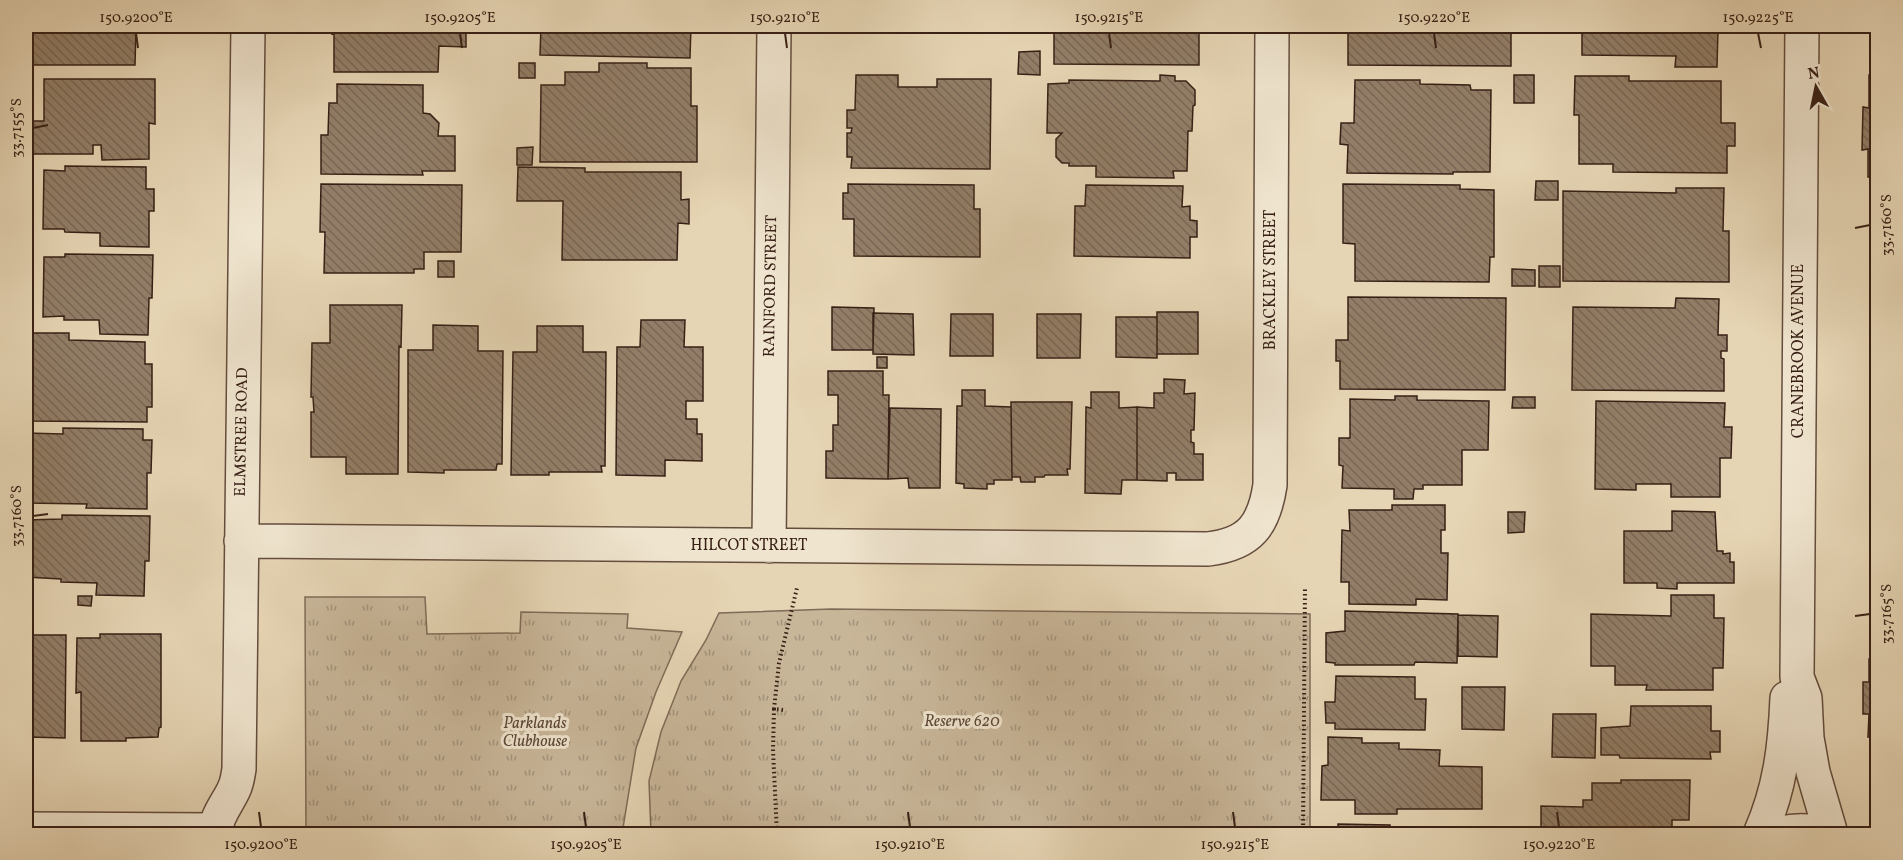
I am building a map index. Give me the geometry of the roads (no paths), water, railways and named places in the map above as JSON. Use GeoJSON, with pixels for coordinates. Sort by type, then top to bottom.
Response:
{"type":"FeatureCollection","features":[{"type":"Feature","properties":{"kind":"street","name":"ELMSTREE ROAD"},"geometry":{"type":"LineString","coordinates":[[216,832],[222,810],[235,788],[239,769],[248,26]]}},
{"type":"Feature","properties":{"kind":"street","name":"RAINFORD STREET"},"geometry":{"type":"LineString","coordinates":[[769,546],[774,26]]}},
{"type":"Feature","properties":{"kind":"street","name":"BRACKLEY STREET"},"geometry":{"type":"LineString","coordinates":[[1253,531],[1268,502],[1270,485],[1272,26]]}},
{"type":"Feature","properties":{"kind":"street","name":"CRANEBROOK AVENUE"},"geometry":{"type":"LineString","coordinates":[[1802,26],[1797,677],[1805,698],[1813,772],[1832,834]]}},
{"type":"Feature","properties":{"kind":"street","name":"HILCOT STREET"},"geometry":{"type":"LineString","coordinates":[[241,541],[1208,549],[1226,547],[1242,541],[1253,531]]}},
{"type":"Feature","properties":{"kind":"street","name":"CRANEBROOK AVENUE"},"geometry":{"type":"LineString","coordinates":[[1760,834],[1775,798],[1782,763],[1787,696],[1797,677]]}},
{"type":"Feature","properties":{"kind":"street"},"geometry":{"type":"LineString","coordinates":[[26,829],[216,832]]}},
{"type":"Feature","properties":{"kind":"street"},"geometry":{"type":"LineString","coordinates":[[1777,834],[1793,830],[1814,831],[1822,834]]}},
{"type":"Feature","properties":{"kind":"park label","name":"Reserve 620"},"geometry":{"type":"Point","coordinates":[962,722]}},
{"type":"Feature","properties":{"kind":"park label","name":"Parklands Clubhouse"},"geometry":{"type":"Point","coordinates":[535,733]}}]}
